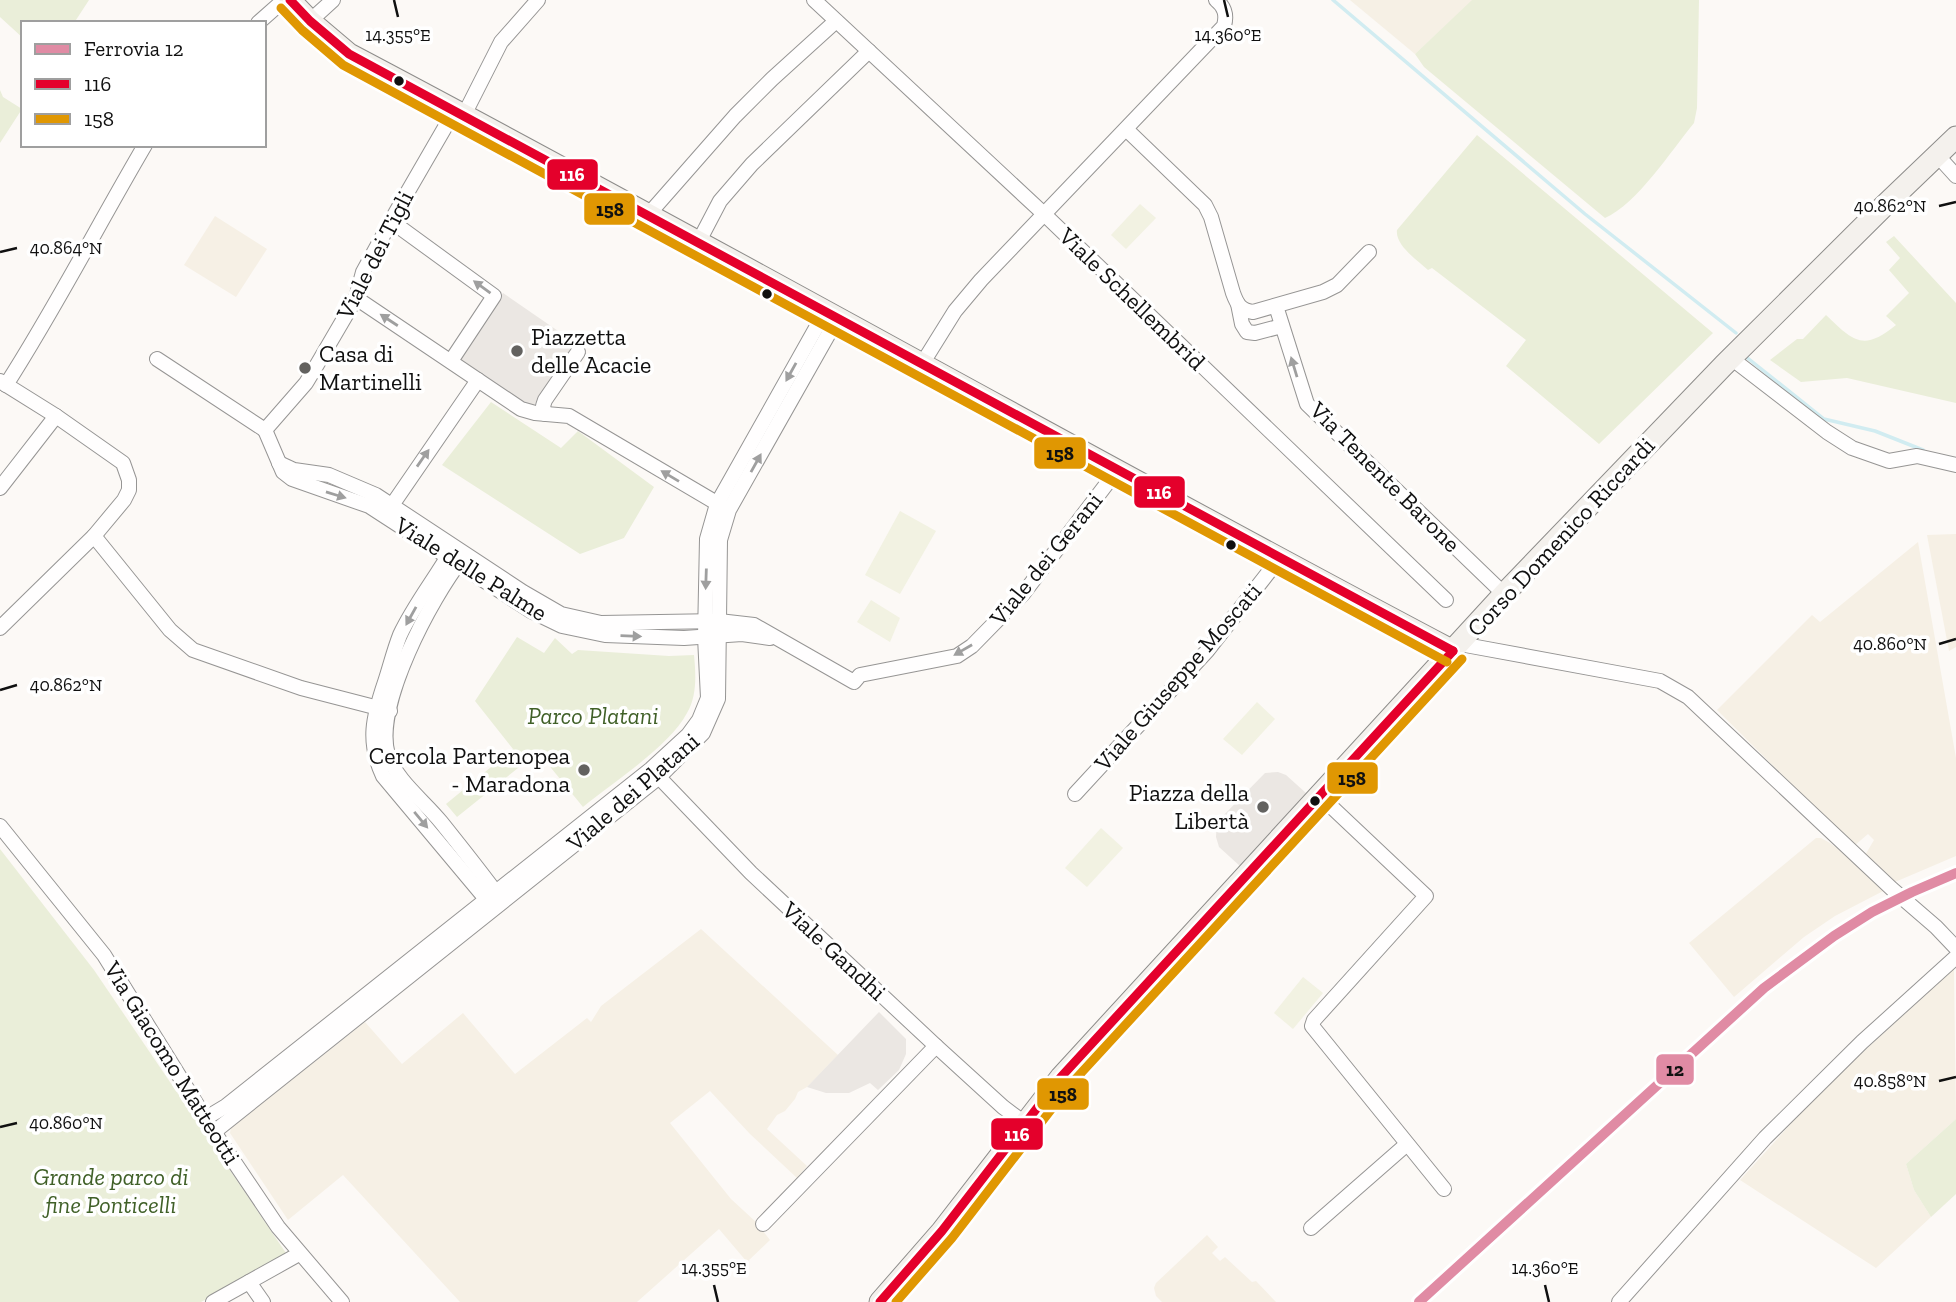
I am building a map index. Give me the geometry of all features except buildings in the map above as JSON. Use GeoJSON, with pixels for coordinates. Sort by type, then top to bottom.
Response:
{"type":"FeatureCollection","features":[{"type":"Feature","properties":{"kind":"main road"},"geometry":{"type":"LineString","coordinates":[[290,0],[349,54],[1118,469],[1279,559],[1456,648]]}},
{"type":"Feature","properties":{"kind":"main road","name":"Corso Domenico Riccardi"},"geometry":{"type":"LineString","coordinates":[[880,1302],[942,1231],[1062,1077],[1504,594],[1731,358],[1956,137]]}},
{"type":"Feature","properties":{"kind":"street"},"geometry":{"type":"LineString","coordinates":[[260,21],[284,0]]}},
{"type":"Feature","properties":{"kind":"street"},"geometry":{"type":"LineString","coordinates":[[310,20],[333,0]]}},
{"type":"Feature","properties":{"kind":"street","name":"Viale dei Tigli"},"geometry":{"type":"LineString","coordinates":[[265,430],[306,383],[356,298],[363,272],[391,221],[501,43],[538,0]]}},
{"type":"Feature","properties":{"kind":"street","name":"Viale Schellembrid"},"geometry":{"type":"LineString","coordinates":[[814,0],[1044,215],[1447,600]]}},
{"type":"Feature","properties":{"kind":"street"},"geometry":{"type":"LineString","coordinates":[[922,364],[967,296],[1224,26],[1227,17],[1222,5],[1216,0]]}},
{"type":"Feature","properties":{"kind":"street"},"geometry":{"type":"LineString","coordinates":[[648,215],[735,116],[836,21]]}},
{"type":"Feature","properties":{"kind":"street"},"geometry":{"type":"LineString","coordinates":[[698,243],[720,201],[752,164],[869,51]]}},
{"type":"Feature","properties":{"kind":"street"},"geometry":{"type":"LineString","coordinates":[[1126,129],[1205,205],[1211,217],[1242,324],[1247,332],[1255,333],[1282,326]]}},
{"type":"Feature","properties":{"kind":"street"},"geometry":{"type":"LineString","coordinates":[[0,628],[94,536],[129,490],[129,480],[123,463],[118,458],[3,383],[39,334],[95,229],[144,147]]}},
{"type":"Feature","properties":{"kind":"street"},"geometry":{"type":"LineString","coordinates":[[1937,155],[1956,176]]}},
{"type":"Feature","properties":{"kind":"street"},"geometry":{"type":"LineString","coordinates":[[391,221],[494,296],[452,361]]}},
{"type":"Feature","properties":{"kind":"street"},"geometry":{"type":"LineString","coordinates":[[1238,304],[1244,310],[1253,312],[1323,292],[1337,285],[1369,252]]}},
{"type":"Feature","properties":{"kind":"street"},"geometry":{"type":"LineString","coordinates":[[356,298],[521,409],[569,416],[723,507]]}},
{"type":"Feature","properties":{"kind":"street","name":"Via Tenente Barone"},"geometry":{"type":"LineString","coordinates":[[1276,306],[1307,404],[1504,594]]}},
{"type":"Feature","properties":{"kind":"street","name":"Viale dei Platani"},"geometry":{"type":"LineString","coordinates":[[206,1118],[226,1106],[654,774],[688,735],[699,720],[708,698],[712,629],[707,539],[831,316]]}},
{"type":"Feature","properties":{"kind":"street"},"geometry":{"type":"LineString","coordinates":[[545,414],[545,400],[578,352]]}},
{"type":"Feature","properties":{"kind":"street"},"geometry":{"type":"LineString","coordinates":[[1731,358],[1827,432],[1852,447],[1889,461],[1917,456],[1956,465]]}},
{"type":"Feature","properties":{"kind":"street"},"geometry":{"type":"LineString","coordinates":[[157,359],[265,430]]}},
{"type":"Feature","properties":{"kind":"street"},"geometry":{"type":"LineString","coordinates":[[388,510],[478,380]]}},
{"type":"Feature","properties":{"kind":"street"},"geometry":{"type":"LineString","coordinates":[[0,488],[56,416]]}},
{"type":"Feature","properties":{"kind":"street","name":"Viale delle Palme"},"geometry":{"type":"LineString","coordinates":[[265,430],[283,472],[302,484],[388,510],[456,556],[561,614],[601,623],[712,629]]}},
{"type":"Feature","properties":{"kind":"street","name":"Viale dei Gerani"},"geometry":{"type":"LineString","coordinates":[[712,629],[781,640],[855,682],[860,675],[957,656],[972,646],[1023,594],[1118,469]]}},
{"type":"Feature","properties":{"kind":"street"},"geometry":{"type":"LineString","coordinates":[[94,536],[170,630],[192,650],[302,688],[383,708]]}},
{"type":"Feature","properties":{"kind":"street"},"geometry":{"type":"LineString","coordinates":[[456,556],[414,610],[400,636],[372,743],[375,759],[383,776],[494,899]]}},
{"type":"Feature","properties":{"kind":"street","name":"Viale Giuseppe Moscati"},"geometry":{"type":"LineString","coordinates":[[1075,794],[1207,651],[1279,559]]}},
{"type":"Feature","properties":{"kind":"street"},"geometry":{"type":"LineString","coordinates":[[1456,648],[1660,681],[1688,697],[1956,948]]}},
{"type":"Feature","properties":{"kind":"street","name":"Viale Gandhi"},"geometry":{"type":"LineString","coordinates":[[654,774],[751,873],[936,1046],[1003,1107],[1026,1124]]}},
{"type":"Feature","properties":{"kind":"street"},"geometry":{"type":"LineString","coordinates":[[1320,796],[1426,896],[1314,1020],[1312,1026],[1444,1189]]}},
{"type":"Feature","properties":{"kind":"street","name":"Via Giacomo Matteotti"},"geometry":{"type":"LineString","coordinates":[[0,826],[104,955],[214,1132],[278,1227],[342,1302]]}},
{"type":"Feature","properties":{"kind":"street","name":"Viale dei Platani"},"geometry":{"type":"LineString","coordinates":[[214,1132],[494,899]]}},
{"type":"Feature","properties":{"kind":"street"},"geometry":{"type":"LineString","coordinates":[[1619,1302],[1765,1138],[1862,1042],[1956,957]]}},
{"type":"Feature","properties":{"kind":"street"},"geometry":{"type":"LineString","coordinates":[[763,1224],[936,1046]]}},
{"type":"Feature","properties":{"kind":"street"},"geometry":{"type":"LineString","coordinates":[[1311,1228],[1407,1144]]}},
{"type":"Feature","properties":{"kind":"street"},"geometry":{"type":"LineString","coordinates":[[213,1302],[299,1254]]}},
{"type":"Feature","properties":{"kind":"street"},"geometry":{"type":"LineString","coordinates":[[249,1282],[263,1302]]}},
{"type":"Feature","properties":{"kind":"shaded area"},"geometry":{"type":"Polygon","coordinates":[[[1350,0],[1473,0],[1415,54],[1350,0]]]}},
{"type":"Feature","properties":{"kind":"shaded area"},"geometry":{"type":"Polygon","coordinates":[[[215,216],[267,249],[236,297],[184,265],[215,216]]]}},
{"type":"Feature","properties":{"kind":"shaded area","name":"Piazzetta delle Acacie"},"geometry":{"type":"Polygon","coordinates":[[[503,293],[577,344],[532,408],[458,358],[503,293]]]}},
{"type":"Feature","properties":{"kind":"shaded area"},"geometry":{"type":"Polygon","coordinates":[[[1956,534],[1956,647],[1949,651],[1927,535],[1956,534]]]}},
{"type":"Feature","properties":{"kind":"shaded area"},"geometry":{"type":"Polygon","coordinates":[[[1918,542],[1956,758],[1956,856],[1895,882],[1864,857],[1874,840],[1868,834],[1854,846],[1717,710],[1812,615],[1820,622],[1918,542]]]}},
{"type":"Feature","properties":{"kind":"shaded area","name":"Piazza della Libertà"},"geometry":{"type":"Polygon","coordinates":[[[1278,772],[1286,775],[1306,793],[1241,867],[1219,847],[1216,837],[1217,822],[1265,773],[1278,772]]]}},
{"type":"Feature","properties":{"kind":"shaded area"},"geometry":{"type":"Polygon","coordinates":[[[1816,838],[1830,843],[1889,888],[1835,916],[1804,937],[1734,997],[1689,943],[1816,838]]]}},
{"type":"Feature","properties":{"kind":"shaded area"},"geometry":{"type":"Polygon","coordinates":[[[701,929],[838,1055],[807,1087],[798,1092],[785,1111],[777,1115],[767,1129],[807,1166],[797,1178],[750,1134],[710,1091],[670,1123],[731,1199],[756,1222],[770,1240],[747,1262],[719,1229],[637,1302],[460,1302],[343,1175],[288,1220],[230,1133],[231,1128],[365,1022],[402,1064],[463,1013],[515,1074],[587,1018],[591,1022],[601,1006],[701,929]]]}},
{"type":"Feature","properties":{"kind":"shaded area"},"geometry":{"type":"Polygon","coordinates":[[[1954,969],[1956,1119],[1906,1164],[1914,1190],[1931,1217],[1876,1268],[1740,1180],[1818,1094],[1954,969]]]}},
{"type":"Feature","properties":{"kind":"shaded area"},"geometry":{"type":"Polygon","coordinates":[[[879,1012],[906,1039],[906,1054],[899,1070],[878,1090],[870,1083],[849,1093],[826,1093],[807,1087],[879,1012]]]}},
{"type":"Feature","properties":{"kind":"shaded area"},"geometry":{"type":"Polygon","coordinates":[[[1207,1235],[1218,1247],[1212,1253],[1220,1261],[1225,1257],[1252,1282],[1256,1281],[1276,1302],[1162,1302],[1156,1296],[1156,1283],[1207,1235]]]}},
{"type":"Feature","properties":{"kind":"green space"},"geometry":{"type":"Polygon","coordinates":[[[0,0],[89,0],[75,21],[21,21],[21,36],[0,17],[0,0]]]}},
{"type":"Feature","properties":{"kind":"green space"},"geometry":{"type":"Polygon","coordinates":[[[1472,0],[1699,0],[1697,108],[1694,123],[1641,189],[1617,211],[1605,218],[1424,67],[1415,54],[1472,0]]]}},
{"type":"Feature","properties":{"kind":"green space"},"geometry":{"type":"Polygon","coordinates":[[[0,90],[3,97],[21,111],[0,143],[0,90]]]}},
{"type":"Feature","properties":{"kind":"green space"},"geometry":{"type":"Polygon","coordinates":[[[1477,135],[1713,333],[1599,444],[1506,366],[1526,340],[1432,268],[1428,270],[1408,252],[1397,236],[1397,230],[1477,135]]]}},
{"type":"Feature","properties":{"kind":"green space"},"geometry":{"type":"Polygon","coordinates":[[[1140,204],[1156,218],[1126,249],[1111,235],[1140,204]]]}},
{"type":"Feature","properties":{"kind":"green space"},"geometry":{"type":"Polygon","coordinates":[[[1894,236],[1956,303],[1956,403],[1847,378],[1801,382],[1770,360],[1797,339],[1803,339],[1826,315],[1851,337],[1866,341],[1896,325],[1886,316],[1909,293],[1889,270],[1900,258],[1886,242],[1894,236]]]}},
{"type":"Feature","properties":{"kind":"green space"},"geometry":{"type":"Polygon","coordinates":[[[491,402],[561,448],[578,431],[654,487],[624,538],[580,554],[442,465],[491,402]]]}},
{"type":"Feature","properties":{"kind":"green space"},"geometry":{"type":"Polygon","coordinates":[[[900,511],[936,531],[900,594],[865,575],[900,511]]]}},
{"type":"Feature","properties":{"kind":"green space"},"geometry":{"type":"Polygon","coordinates":[[[871,600],[900,618],[890,642],[857,622],[871,600]]]}},
{"type":"Feature","properties":{"kind":"green space","name":"Parco Platani"},"geometry":{"type":"Polygon","coordinates":[[[517,637],[544,653],[555,638],[572,654],[578,650],[694,655],[693,700],[679,726],[667,739],[583,807],[538,752],[457,817],[446,804],[513,749],[475,701],[517,637]]]}},
{"type":"Feature","properties":{"kind":"green space"},"geometry":{"type":"Polygon","coordinates":[[[1257,702],[1275,719],[1242,755],[1223,739],[1257,702]]]}},
{"type":"Feature","properties":{"kind":"green space"},"geometry":{"type":"Polygon","coordinates":[[[1101,828],[1123,848],[1087,887],[1065,868],[1101,828]]]}},
{"type":"Feature","properties":{"kind":"green space","name":"Grande parco di fine Ponticelli"},"geometry":{"type":"Polygon","coordinates":[[[0,849],[94,970],[288,1256],[201,1302],[0,1302],[0,849]]]}},
{"type":"Feature","properties":{"kind":"green space"},"geometry":{"type":"Polygon","coordinates":[[[1303,977],[1323,993],[1293,1029],[1274,1013],[1303,977]]]}},
{"type":"Feature","properties":{"kind":"green space"},"geometry":{"type":"Polygon","coordinates":[[[1956,1119],[1956,1194],[1931,1217],[1914,1190],[1906,1164],[1956,1119]]]}},
{"type":"Feature","properties":{"kind":"waterway"},"geometry":{"type":"LineString","coordinates":[[1333,0],[1585,214],[1736,333]]}},
{"type":"Feature","properties":{"kind":"waterway"},"geometry":{"type":"LineString","coordinates":[[1745,356],[1824,419],[1875,431],[1923,450]]}},
{"type":"Feature","properties":{"kind":"rail line","name":"12"},"geometry":{"type":"LineString","coordinates":[[1419,1302],[1764,988],[1834,936],[1872,912],[1956,873]]}},
{"type":"Feature","properties":{"kind":"transit line","name":"116"},"geometry":{"type":"LineString","coordinates":[[290,0],[349,54],[1453,651]]}},
{"type":"Feature","properties":{"kind":"transit line","name":"158"},"geometry":{"type":"LineString","coordinates":[[281,8],[343,65],[1447,662]]}},
{"type":"Feature","properties":{"kind":"transit line","name":"116"},"geometry":{"type":"LineString","coordinates":[[880,1302],[942,1231],[1061,1077],[1453,651]]}},
{"type":"Feature","properties":{"kind":"transit line","name":"158"},"geometry":{"type":"LineString","coordinates":[[896,1302],[952,1238],[1070,1085],[1462,659]]}},
{"type":"Feature","properties":{"kind":"place","name":"Piazzetta delle Acacie"},"geometry":{"type":"Point","coordinates":[517,351]}},
{"type":"Feature","properties":{"kind":"place","name":"Casa di Martinelli"},"geometry":{"type":"Point","coordinates":[305,368]}},
{"type":"Feature","properties":{"kind":"place","name":"Cercola Partenopea - Maradona"},"geometry":{"type":"Point","coordinates":[584,770]}},
{"type":"Feature","properties":{"kind":"place","name":"Piazza della Libertà"},"geometry":{"type":"Point","coordinates":[1263,807]}}]}
